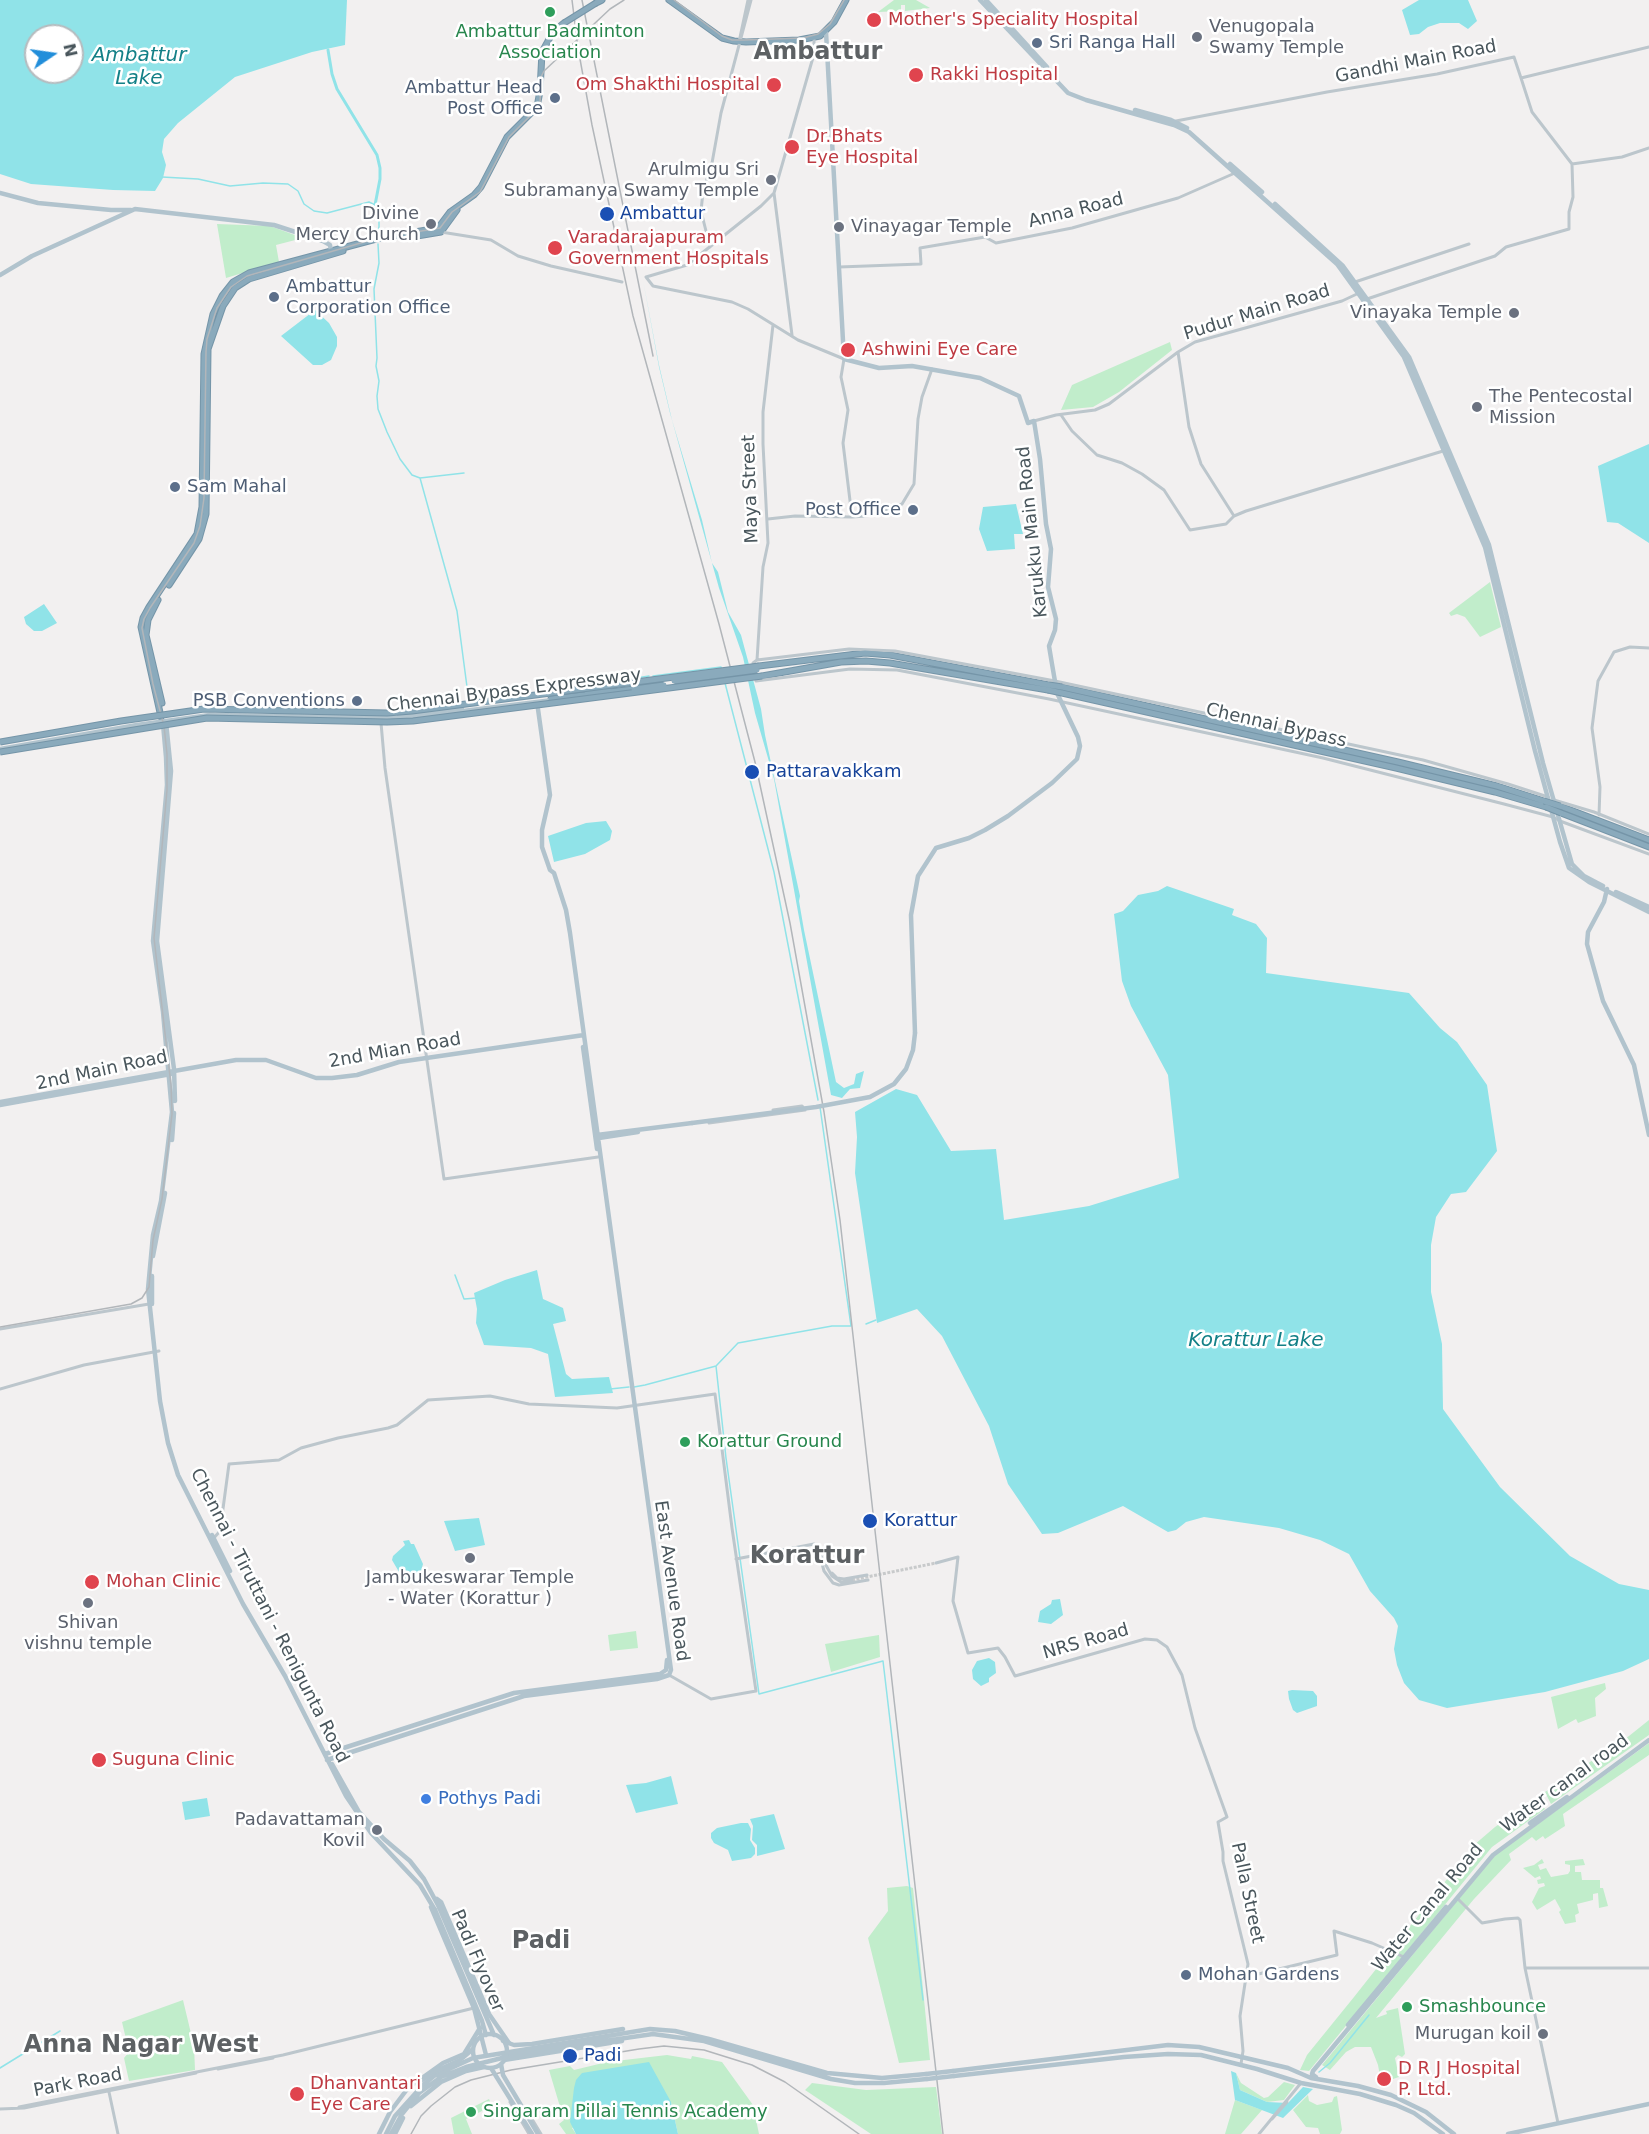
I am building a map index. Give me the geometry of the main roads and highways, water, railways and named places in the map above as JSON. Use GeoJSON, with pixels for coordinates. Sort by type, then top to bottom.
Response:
{"type":"FeatureCollection","features":[{"type":"Feature","properties":{"kind":"highway","name":"Chennai - Tiruttani - Renigunta Road"},"geometry":{"type":"LineString","coordinates":[[164,719],[141,627],[149,607],[197,534],[202,507],[204,354],[213,314],[227,288],[240,277],[274,265],[378,241],[439,230],[454,212],[480,194],[510,139],[541,107],[542,52],[548,39],[564,23],[602,0]]}},
{"type":"Feature","properties":{"kind":"highway"},"geometry":{"type":"LineString","coordinates":[[669,0],[722,34],[740,41],[814,38],[826,32],[834,22],[844,0]]}},
{"type":"Feature","properties":{"kind":"highway"},"geometry":{"type":"LineString","coordinates":[[676,0],[683,7]]}},
{"type":"Feature","properties":{"kind":"highway"},"geometry":{"type":"LineString","coordinates":[[740,41],[799,38],[819,33],[832,20],[844,0]]}},
{"type":"Feature","properties":{"kind":"highway","name":"Chennai Bypass"},"geometry":{"type":"LineString","coordinates":[[760,671],[780,667],[789,662],[865,653],[890,655],[1049,688]]}},
{"type":"Feature","properties":{"kind":"highway","name":"Chennai Bypass"},"geometry":{"type":"LineString","coordinates":[[760,671],[781,669],[790,671],[866,661],[1062,690],[1495,792],[1548,801],[1560,809],[1649,847]]}},
{"type":"Feature","properties":{"kind":"highway"},"geometry":{"type":"LineString","coordinates":[[551,697],[760,671]]}},
{"type":"Feature","properties":{"kind":"highway","name":"Chennai Bypass Expressway"},"geometry":{"type":"LineString","coordinates":[[0,747],[121,721],[204,709],[412,711],[709,673],[760,671]]}},
{"type":"Feature","properties":{"kind":"highway","name":"Chennai Bypass Expressway"},"geometry":{"type":"LineString","coordinates":[[0,747],[207,718],[413,721],[710,683],[760,671]]}},
{"type":"Feature","properties":{"kind":"highway","name":"Chennai Bypass"},"geometry":{"type":"LineString","coordinates":[[1560,809],[1649,840]]}},
{"type":"Feature","properties":{"kind":"main road"},"geometry":{"type":"LineString","coordinates":[[980,0],[1068,93],[1086,100],[1174,123],[1189,132],[1337,264],[1360,292],[1404,357],[1489,545],[1548,801],[1559,821],[1572,864],[1584,876],[1649,909]]}},
{"type":"Feature","properties":{"kind":"main road"},"geometry":{"type":"LineString","coordinates":[[986,0],[1068,89],[1087,98],[1188,128],[1337,259],[1409,357],[1448,452]]}},
{"type":"Feature","properties":{"kind":"main road","name":"Karukku Main Road"},"geometry":{"type":"LineString","coordinates":[[597,1137],[816,1107],[870,1097],[894,1084],[906,1069],[913,1050],[915,1033],[911,915],[914,888],[918,876],[936,848],[969,838],[1008,816],[1052,783],[1077,759],[1080,751],[1078,737],[1065,702],[1057,693],[1049,646],[1056,619],[1048,587],[1051,549],[1034,422],[1028,423],[1022,400],[1018,394],[980,378],[907,366],[879,368],[844,358],[826,32]]}},
{"type":"Feature","properties":{"kind":"main road"},"geometry":{"type":"LineString","coordinates":[[0,193],[38,203],[111,210],[135,209],[274,225],[323,241],[330,245],[329,253]]}},
{"type":"Feature","properties":{"kind":"main road"},"geometry":{"type":"LineString","coordinates":[[0,275],[32,256],[135,209]]}},
{"type":"Feature","properties":{"kind":"main road"},"geometry":{"type":"LineString","coordinates":[[111,210],[115,218]]}},
{"type":"Feature","properties":{"kind":"main road"},"geometry":{"type":"LineString","coordinates":[[707,672],[709,684],[556,704],[551,697],[554,691],[707,672]]}},
{"type":"Feature","properties":{"kind":"main road"},"geometry":{"type":"LineString","coordinates":[[0,747],[220,711],[406,718],[551,697]]}},
{"type":"Feature","properties":{"kind":"main road"},"geometry":{"type":"LineString","coordinates":[[535,699],[549,799],[541,843],[545,858],[554,873],[567,916],[618,1297]]}},
{"type":"Feature","properties":{"kind":"main road"},"geometry":{"type":"LineString","coordinates":[[1530,717],[1534,745],[1548,801],[1569,868],[1588,882],[1607,889]]}},
{"type":"Feature","properties":{"kind":"main road","name":"Chennai - Tiruttani - Renigunta Road"},"geometry":{"type":"LineString","coordinates":[[164,719],[171,771],[153,941],[173,1071],[170,1140],[157,1225],[151,1303],[163,1400],[176,1460],[245,1603],[288,1674],[346,1796],[363,1822],[433,1899]]}},
{"type":"Feature","properties":{"kind":"main road"},"geometry":{"type":"LineString","coordinates":[[1607,889],[1604,902],[1588,932],[1587,944],[1607,1010],[1634,1065],[1649,1135]]}},
{"type":"Feature","properties":{"kind":"main road","name":"2nd Mian Road"},"geometry":{"type":"LineString","coordinates":[[173,1071],[236,1060],[266,1060],[316,1078],[332,1078],[357,1075],[387,1065],[426,1058],[582,1035]]}},
{"type":"Feature","properties":{"kind":"main road","name":"2nd Main Road"},"geometry":{"type":"LineString","coordinates":[[0,1104],[173,1071]]}},
{"type":"Feature","properties":{"kind":"main road"},"geometry":{"type":"LineString","coordinates":[[597,1137],[618,1297]]}},
{"type":"Feature","properties":{"kind":"main road","name":"East Avenue Road"},"geometry":{"type":"LineString","coordinates":[[326,1754],[514,1693],[655,1677],[666,1671],[667,1664],[618,1297]]}},
{"type":"Feature","properties":{"kind":"main road","name":"East Avenue Road"},"geometry":{"type":"LineString","coordinates":[[329,1760],[524,1696],[669,1675],[670,1662],[633,1406]]}},
{"type":"Feature","properties":{"kind":"main road","name":"Water Canal Road"},"geometry":{"type":"LineString","coordinates":[[1306,2076],[1492,1851],[1649,1738]]}},
{"type":"Feature","properties":{"kind":"main road","name":"Water canal road"},"geometry":{"type":"LineString","coordinates":[[1321,2079],[1313,2075],[1313,2071],[1405,1958],[1492,1855],[1528,1827]]}},
{"type":"Feature","properties":{"kind":"main road"},"geometry":{"type":"LineString","coordinates":[[486,2055],[474,2008],[434,1916],[431,1906],[433,1899],[441,1902],[489,2014],[506,2040],[516,2050]]}},
{"type":"Feature","properties":{"kind":"main road","name":"Padi Flyover"},"geometry":{"type":"LineString","coordinates":[[433,1899],[494,2035],[503,2041],[514,2045],[532,2044],[622,2029],[634,2031]]}},
{"type":"Feature","properties":{"kind":"main road","name":"Padi Flyover"},"geometry":{"type":"LineString","coordinates":[[437,1908],[486,2035]]}},
{"type":"Feature","properties":{"kind":"main road"},"geometry":{"type":"LineString","coordinates":[[477,2018],[489,2014]]}},
{"type":"Feature","properties":{"kind":"main road"},"geometry":{"type":"LineString","coordinates":[[387,2134],[390,2112],[408,2088],[422,2076],[468,2050],[480,2028]]}},
{"type":"Feature","properties":{"kind":"main road"},"geometry":{"type":"LineString","coordinates":[[387,2134],[395,2116],[413,2093],[434,2076],[473,2058],[650,2028],[675,2031],[827,2073],[882,2078],[927,2077]]}},
{"type":"Feature","properties":{"kind":"main road"},"geometry":{"type":"LineString","coordinates":[[387,2134],[413,2100],[441,2077],[466,2067],[522,2053],[660,2034],[704,2041],[831,2079],[855,2083],[884,2083],[1054,2063],[1168,2054],[1201,2055],[1241,2064],[1301,2083],[1360,2094],[1396,2105],[1414,2113],[1443,2134]]}},
{"type":"Feature","properties":{"kind":"main road","name":"Padi Flyover"},"geometry":{"type":"LineString","coordinates":[[387,2134],[398,2104],[411,2089],[425,2077],[460,2060],[473,2049],[477,2040],[486,2035],[494,2035]]}},
{"type":"Feature","properties":{"kind":"main road"},"geometry":{"type":"LineString","coordinates":[[387,2134],[429,2089],[454,2076],[484,2067],[491,2068],[503,2062],[621,2042],[626,2038]]}},
{"type":"Feature","properties":{"kind":"main road"},"geometry":{"type":"LineString","coordinates":[[503,2041],[506,2053],[502,2075],[539,2134]]}},
{"type":"Feature","properties":{"kind":"main road"},"geometry":{"type":"LineString","coordinates":[[953,2074],[1168,2045],[1198,2047],[1287,2068],[1306,2076],[1394,2096],[1426,2112],[1454,2134]]}},
{"type":"Feature","properties":{"kind":"main road"},"geometry":{"type":"LineString","coordinates":[[473,2049],[475,2060],[484,2067]]}},
{"type":"Feature","properties":{"kind":"main road"},"geometry":{"type":"LineString","coordinates":[[453,2059],[456,2067]]}},
{"type":"Feature","properties":{"kind":"main road"},"geometry":{"type":"LineString","coordinates":[[491,2068],[530,2134]]}},
{"type":"Feature","properties":{"kind":"main road"},"geometry":{"type":"LineString","coordinates":[[1508,2134],[1649,2104]]}},
{"type":"Feature","properties":{"kind":"water","name":"Ambattur Lake"},"geometry":{"type":"Polygon","coordinates":[[[0,0],[347,0],[345,45],[312,52],[235,77],[178,123],[164,139],[162,152],[166,165],[163,178],[155,191],[31,184],[0,174],[0,0]]]}},
{"type":"Feature","properties":{"kind":"water"},"geometry":{"type":"Polygon","coordinates":[[[1419,0],[1468,0],[1477,21],[1468,29],[1459,23],[1440,23],[1428,27],[1419,34],[1410,35],[1402,10],[1419,0]]]}},
{"type":"Feature","properties":{"kind":"water"},"geometry":{"type":"Polygon","coordinates":[[[643,280],[672,420],[702,520],[712,563],[670,413],[643,280]]]}},
{"type":"Feature","properties":{"kind":"water"},"geometry":{"type":"Polygon","coordinates":[[[315,310],[329,323],[337,337],[337,346],[331,360],[322,365],[313,365],[281,336],[315,310]]]}},
{"type":"Feature","properties":{"kind":"water"},"geometry":{"type":"Polygon","coordinates":[[[1649,444],[1649,543],[1618,523],[1607,522],[1598,466],[1649,444]]]}},
{"type":"Feature","properties":{"kind":"water"},"geometry":{"type":"Polygon","coordinates":[[[1016,504],[1023,534],[1014,534],[1015,549],[987,551],[979,529],[983,507],[1016,504]]]}},
{"type":"Feature","properties":{"kind":"water"},"geometry":{"type":"Polygon","coordinates":[[[712,563],[718,572],[728,612],[741,635],[761,709],[836,1082],[844,1088],[854,1084],[856,1074],[864,1071],[860,1088],[850,1089],[842,1098],[831,1095],[774,779],[755,713],[743,657],[719,588],[712,563]]]}},
{"type":"Feature","properties":{"kind":"water"},"geometry":{"type":"Polygon","coordinates":[[[44,604],[57,623],[42,631],[34,631],[26,624],[24,617],[44,604]]]}},
{"type":"Feature","properties":{"kind":"water"},"geometry":{"type":"Polygon","coordinates":[[[606,821],[612,831],[610,840],[585,854],[554,862],[548,836],[586,823],[606,821]]]}},
{"type":"Feature","properties":{"kind":"water","name":"Korattur Lake"},"geometry":{"type":"Polygon","coordinates":[[[1167,886],[1234,909],[1232,915],[1256,924],[1267,938],[1266,973],[1409,993],[1440,1028],[1457,1042],[1487,1085],[1497,1151],[1466,1192],[1451,1194],[1436,1217],[1431,1245],[1431,1292],[1442,1344],[1443,1409],[1500,1487],[1570,1556],[1619,1584],[1649,1590],[1649,1659],[1623,1671],[1545,1692],[1447,1708],[1419,1700],[1404,1683],[1397,1665],[1394,1649],[1398,1626],[1394,1618],[1370,1591],[1349,1554],[1320,1540],[1279,1528],[1204,1517],[1186,1522],[1176,1530],[1168,1532],[1123,1506],[1058,1533],[1042,1534],[1008,1484],[989,1426],[942,1336],[917,1309],[877,1323],[855,1173],[857,1137],[855,1112],[896,1089],[917,1095],[951,1151],[996,1149],[1004,1220],[1089,1206],[1179,1178],[1168,1075],[1131,1006],[1122,981],[1114,914],[1123,911],[1138,895],[1158,891],[1167,886]]]}},
{"type":"Feature","properties":{"kind":"water"},"geometry":{"type":"Polygon","coordinates":[[[537,1270],[543,1299],[563,1308],[566,1321],[553,1324],[566,1374],[572,1379],[609,1377],[613,1393],[555,1397],[548,1354],[531,1348],[484,1345],[476,1323],[477,1309],[474,1293],[537,1270]]]}},
{"type":"Feature","properties":{"kind":"water"},"geometry":{"type":"Polygon","coordinates":[[[479,1518],[485,1545],[455,1551],[444,1521],[479,1518]]]}},
{"type":"Feature","properties":{"kind":"water"},"geometry":{"type":"Polygon","coordinates":[[[409,1540],[411,1544],[414,1544],[423,1564],[420,1575],[408,1580],[402,1577],[392,1560],[393,1556],[405,1545],[403,1541],[409,1540]]]}},
{"type":"Feature","properties":{"kind":"water"},"geometry":{"type":"Polygon","coordinates":[[[1060,1599],[1063,1615],[1051,1624],[1038,1622],[1040,1611],[1051,1604],[1052,1600],[1060,1599]]]}},
{"type":"Feature","properties":{"kind":"water"},"geometry":{"type":"Polygon","coordinates":[[[989,1658],[995,1662],[996,1673],[989,1678],[989,1682],[981,1686],[973,1679],[972,1670],[977,1661],[989,1658]]]}},
{"type":"Feature","properties":{"kind":"water"},"geometry":{"type":"Polygon","coordinates":[[[1288,1691],[1313,1691],[1317,1696],[1317,1706],[1297,1713],[1293,1710],[1289,1699],[1288,1691]]]}},
{"type":"Feature","properties":{"kind":"water"},"geometry":{"type":"Polygon","coordinates":[[[671,1776],[678,1804],[636,1813],[626,1785],[646,1783],[671,1776]]]}},
{"type":"Feature","properties":{"kind":"water"},"geometry":{"type":"Polygon","coordinates":[[[207,1798],[210,1816],[185,1820],[182,1802],[207,1798]]]}},
{"type":"Feature","properties":{"kind":"water"},"geometry":{"type":"Polygon","coordinates":[[[774,1814],[785,1849],[757,1856],[757,1845],[752,1840],[753,1826],[750,1819],[774,1814]]]}},
{"type":"Feature","properties":{"kind":"water"},"geometry":{"type":"Polygon","coordinates":[[[748,1823],[751,1829],[750,1840],[755,1848],[755,1854],[751,1858],[732,1861],[728,1850],[714,1843],[711,1833],[717,1828],[748,1823]]]}},
{"type":"Feature","properties":{"kind":"water"},"geometry":{"type":"Polygon","coordinates":[[[649,2062],[671,2102],[678,2134],[576,2134],[570,2122],[574,2088],[576,2080],[582,2073],[649,2062]]]}},
{"type":"Feature","properties":{"kind":"water"},"geometry":{"type":"Polygon","coordinates":[[[1231,2071],[1236,2073],[1240,2090],[1267,2102],[1288,2103],[1303,2087],[1313,2089],[1283,2118],[1235,2100],[1231,2071]]]}},
{"type":"Feature","properties":{"kind":"waterway"},"geometry":{"type":"LineString","coordinates":[[328,50],[337,89],[377,155],[380,179],[375,205]]}},
{"type":"Feature","properties":{"kind":"waterway"},"geometry":{"type":"LineString","coordinates":[[162,177],[198,179],[230,186],[263,183],[288,184],[298,191],[304,204],[314,211],[327,213],[369,202],[375,205],[379,216],[377,235]]}},
{"type":"Feature","properties":{"kind":"waterway"},"geometry":{"type":"LineString","coordinates":[[378,244],[379,263],[374,289],[376,366],[379,381],[378,409],[400,459],[412,475],[420,478],[464,473]]}},
{"type":"Feature","properties":{"kind":"waterway"},"geometry":{"type":"LineString","coordinates":[[420,478],[457,611],[469,702]]}},
{"type":"Feature","properties":{"kind":"waterway"},"geometry":{"type":"LineString","coordinates":[[653,676],[721,667],[722,670]]}},
{"type":"Feature","properties":{"kind":"waterway"},"geometry":{"type":"LineString","coordinates":[[587,686],[649,676]]}},
{"type":"Feature","properties":{"kind":"waterway"},"geometry":{"type":"LineString","coordinates":[[725,683],[774,872],[818,1100]]}},
{"type":"Feature","properties":{"kind":"waterway"},"geometry":{"type":"LineString","coordinates":[[634,1387],[716,1366],[738,1343],[832,1326],[851,1326],[820,1107]]}},
{"type":"Feature","properties":{"kind":"waterway"},"geometry":{"type":"LineString","coordinates":[[455,1275],[464,1299],[477,1298]]}},
{"type":"Feature","properties":{"kind":"waterway"},"geometry":{"type":"LineString","coordinates":[[866,1324],[876,1320]]}},
{"type":"Feature","properties":{"kind":"waterway"},"geometry":{"type":"LineString","coordinates":[[716,1366],[726,1458],[759,1694],[883,1661],[923,2000]]}},
{"type":"Feature","properties":{"kind":"waterway"},"geometry":{"type":"LineString","coordinates":[[610,1389],[629,1387]]}},
{"type":"Feature","properties":{"kind":"waterway"},"geometry":{"type":"LineString","coordinates":[[1319,2072],[1330,2063],[1369,2015]]}},
{"type":"Feature","properties":{"kind":"waterway"},"geometry":{"type":"LineString","coordinates":[[0,2068],[60,2031]]}},
{"type":"Feature","properties":{"kind":"tunnel"},"geometry":{"type":"LineString","coordinates":[[852,1580],[936,1563]]}},
{"type":"Feature","properties":{"kind":"railway"},"geometry":{"type":"LineString","coordinates":[[572,0],[592,125],[633,316],[755,762],[790,923],[824,1112],[840,1220],[943,2134]]}},
{"type":"Feature","properties":{"kind":"railway"},"geometry":{"type":"LineString","coordinates":[[582,0],[653,356]]}},
{"type":"Feature","properties":{"kind":"railway"},"geometry":{"type":"LineString","coordinates":[[0,1327],[131,1304],[142,1298],[149,1287],[153,1240],[162,1199],[172,1114],[171,1085],[154,938],[167,790],[167,754],[164,726],[142,628],[150,608],[194,543],[200,526],[204,498],[207,339],[217,308],[231,287],[247,276],[378,238],[440,228],[452,212],[480,192],[509,137],[536,110],[540,103],[541,77],[544,71],[610,9],[624,0]]}},
{"type":"Feature","properties":{"kind":"railway"},"geometry":{"type":"LineString","coordinates":[[674,0],[722,36],[732,40],[803,38],[818,34],[830,24],[844,0]]}},
{"type":"Feature","properties":{"kind":"railway"},"geometry":{"type":"LineString","coordinates":[[411,2134],[421,2116],[431,2106],[455,2087],[471,2080],[511,2070],[664,2046],[704,2050],[752,2065],[785,2082],[859,2134]]}},
{"type":"Feature","properties":{"kind":"place","name":"Ambattur Badminton Association"},"geometry":{"type":"Point","coordinates":[550,12]}},
{"type":"Feature","properties":{"kind":"place","name":"Mother's Speciality Hospital"},"geometry":{"type":"Point","coordinates":[874,20]}},
{"type":"Feature","properties":{"kind":"place","name":"Venugopala Swamy Temple"},"geometry":{"type":"Point","coordinates":[1197,37]}},
{"type":"Feature","properties":{"kind":"place","name":"Sri Ranga Hall"},"geometry":{"type":"Point","coordinates":[1037,43]}},
{"type":"Feature","properties":{"kind":"place","name":"Rakki Hospital"},"geometry":{"type":"Point","coordinates":[916,75]}},
{"type":"Feature","properties":{"kind":"place","name":"Om Shakthi Hospital"},"geometry":{"type":"Point","coordinates":[774,85]}},
{"type":"Feature","properties":{"kind":"place","name":"Ambattur Head Post Office"},"geometry":{"type":"Point","coordinates":[555,98]}},
{"type":"Feature","properties":{"kind":"place","name":"Dr.Bhats Eye Hospital"},"geometry":{"type":"Point","coordinates":[792,147]}},
{"type":"Feature","properties":{"kind":"place","name":"Arulmigu Sri Subramanya Swamy Temple"},"geometry":{"type":"Point","coordinates":[771,180]}},
{"type":"Feature","properties":{"kind":"place","name":"Ambattur"},"geometry":{"type":"Point","coordinates":[607,214]}},
{"type":"Feature","properties":{"kind":"place","name":"Divine Mercy Church"},"geometry":{"type":"Point","coordinates":[431,224]}},
{"type":"Feature","properties":{"kind":"place","name":"Vinayagar Temple"},"geometry":{"type":"Point","coordinates":[839,227]}},
{"type":"Feature","properties":{"kind":"place","name":"Varadarajapuram Government Hospitals"},"geometry":{"type":"Point","coordinates":[555,248]}},
{"type":"Feature","properties":{"kind":"place","name":"Ambattur Corporation Office"},"geometry":{"type":"Point","coordinates":[274,297]}},
{"type":"Feature","properties":{"kind":"place","name":"Vinayaka Temple"},"geometry":{"type":"Point","coordinates":[1514,313]}},
{"type":"Feature","properties":{"kind":"place","name":"Ashwini Eye Care"},"geometry":{"type":"Point","coordinates":[848,350]}},
{"type":"Feature","properties":{"kind":"place","name":"The Pentecostal Mission"},"geometry":{"type":"Point","coordinates":[1477,407]}},
{"type":"Feature","properties":{"kind":"place","name":"Sam Mahal"},"geometry":{"type":"Point","coordinates":[175,487]}},
{"type":"Feature","properties":{"kind":"place","name":"Post Office"},"geometry":{"type":"Point","coordinates":[913,510]}},
{"type":"Feature","properties":{"kind":"place","name":"PSB Conventions"},"geometry":{"type":"Point","coordinates":[357,701]}},
{"type":"Feature","properties":{"kind":"place","name":"Pattaravakkam"},"geometry":{"type":"Point","coordinates":[752,772]}},
{"type":"Feature","properties":{"kind":"place","name":"Korattur Ground"},"geometry":{"type":"Point","coordinates":[685,1442]}},
{"type":"Feature","properties":{"kind":"place","name":"Korattur"},"geometry":{"type":"Point","coordinates":[870,1521]}},
{"type":"Feature","properties":{"kind":"place","name":"Jambukeswarar Temple - Water (Korattur )"},"geometry":{"type":"Point","coordinates":[470,1558]}},
{"type":"Feature","properties":{"kind":"place","name":"Mohan Clinic"},"geometry":{"type":"Point","coordinates":[92,1582]}},
{"type":"Feature","properties":{"kind":"place","name":"Shivan vishnu temple"},"geometry":{"type":"Point","coordinates":[88,1603]}},
{"type":"Feature","properties":{"kind":"place","name":"Suguna Clinic"},"geometry":{"type":"Point","coordinates":[99,1760]}},
{"type":"Feature","properties":{"kind":"place","name":"Pothys Padi"},"geometry":{"type":"Point","coordinates":[426,1799]}},
{"type":"Feature","properties":{"kind":"place","name":"Padavattaman Kovil"},"geometry":{"type":"Point","coordinates":[377,1830]}},
{"type":"Feature","properties":{"kind":"place","name":"Mohan Gardens"},"geometry":{"type":"Point","coordinates":[1186,1975]}},
{"type":"Feature","properties":{"kind":"place","name":"Smashbounce"},"geometry":{"type":"Point","coordinates":[1407,2007]}},
{"type":"Feature","properties":{"kind":"place","name":"Murugan koil"},"geometry":{"type":"Point","coordinates":[1543,2034]}},
{"type":"Feature","properties":{"kind":"place","name":"Padi"},"geometry":{"type":"Point","coordinates":[570,2056]}},
{"type":"Feature","properties":{"kind":"place","name":"D R J Hospital P. Ltd."},"geometry":{"type":"Point","coordinates":[1384,2079]}},
{"type":"Feature","properties":{"kind":"place","name":"Dhanvantari Eye Care"},"geometry":{"type":"Point","coordinates":[297,2094]}},
{"type":"Feature","properties":{"kind":"place","name":"Singaram Pillai Tennis Academy"},"geometry":{"type":"Point","coordinates":[471,2112]}},
{"type":"Feature","properties":{"kind":"district","name":"Ambattur"},"geometry":{"type":"Point","coordinates":[818,53]}},
{"type":"Feature","properties":{"kind":"district","name":"Korattur"},"geometry":{"type":"Point","coordinates":[807,1557]}},
{"type":"Feature","properties":{"kind":"district","name":"Padi"},"geometry":{"type":"Point","coordinates":[541,1942]}},
{"type":"Feature","properties":{"kind":"district","name":"Anna Nagar West"},"geometry":{"type":"Point","coordinates":[141,2046]}}]}
